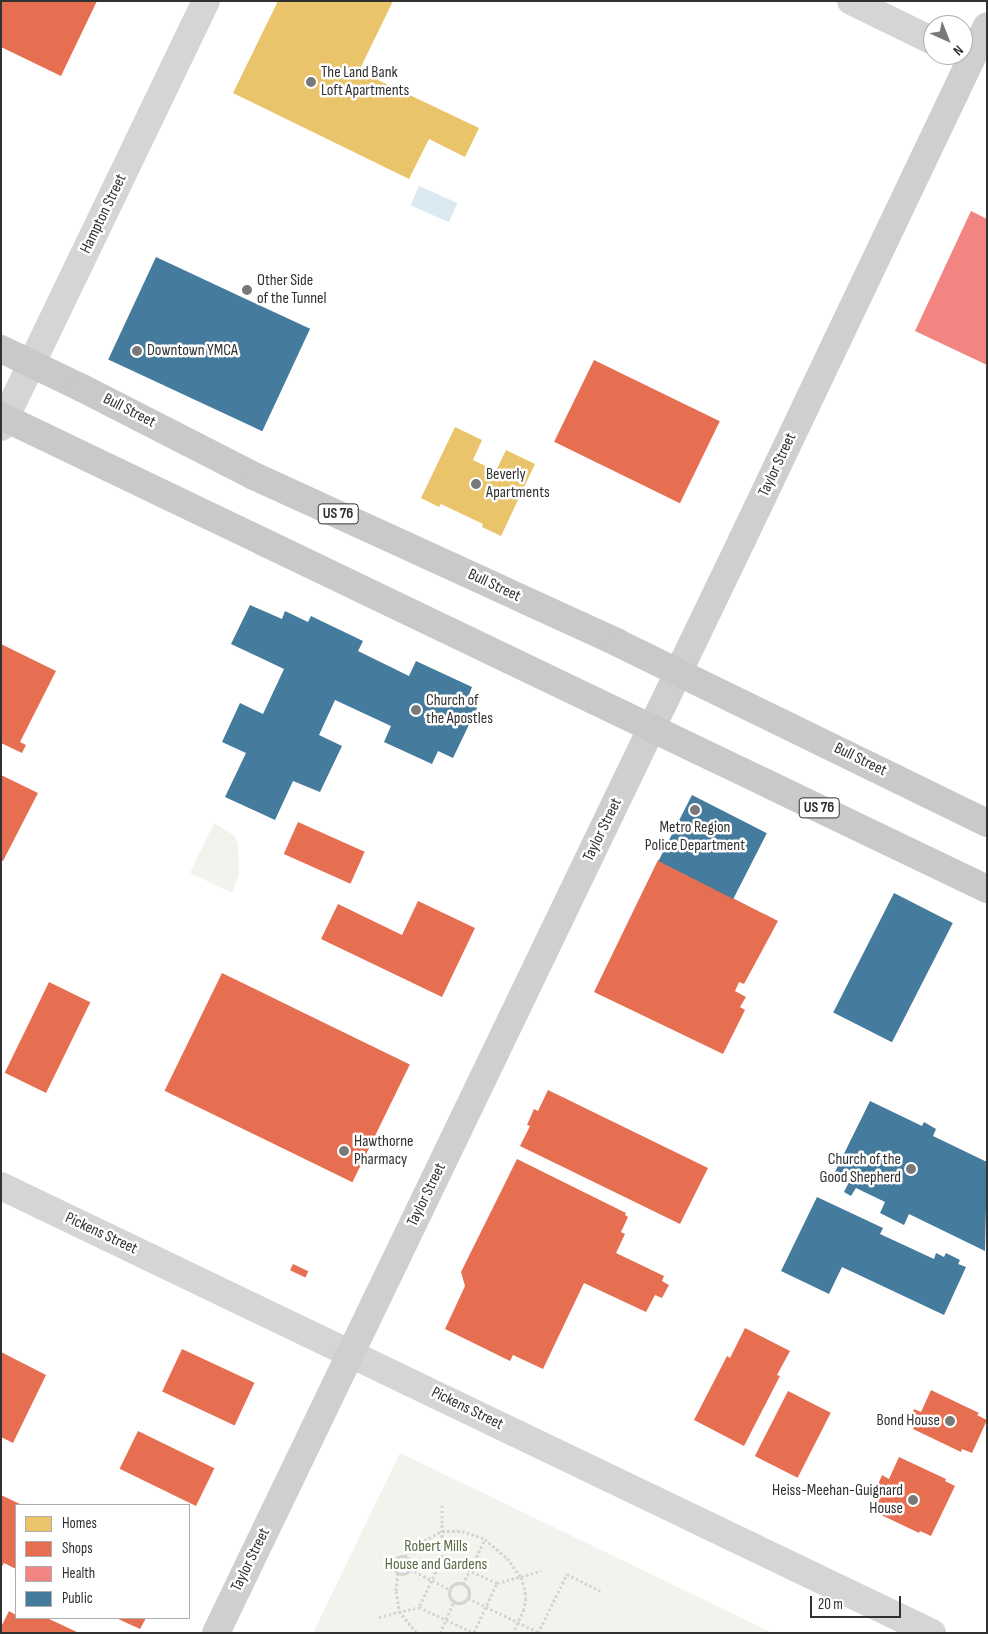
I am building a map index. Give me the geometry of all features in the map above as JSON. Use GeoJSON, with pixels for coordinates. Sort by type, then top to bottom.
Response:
{"type":"FeatureCollection","features":[{"type":"Feature","properties":{"kind":"main road","name":"Taylor Street"},"geometry":{"type":"LineString","coordinates":[[973,60],[987,26]]}},
{"type":"Feature","properties":{"kind":"main road","name":"Taylor Street"},"geometry":{"type":"LineString","coordinates":[[216,1633],[971,65]]}},
{"type":"Feature","properties":{"kind":"main road","name":"Bull Street"},"geometry":{"type":"LineString","coordinates":[[1,350],[254,476],[679,671],[987,823]]}},
{"type":"Feature","properties":{"kind":"main road","name":"US 76"},"geometry":{"type":"LineString","coordinates":[[3,420],[652,727],[987,889]]}},
{"type":"Feature","properties":{"kind":"street","name":"Hampton Street"},"geometry":{"type":"LineString","coordinates":[[3,420],[32,364],[206,1]]}},
{"type":"Feature","properties":{"kind":"street"},"geometry":{"type":"LineString","coordinates":[[851,1],[923,36]]}},
{"type":"Feature","properties":{"kind":"street","name":"Pickens Street"},"geometry":{"type":"LineString","coordinates":[[1,1186],[932,1633]]}},
{"type":"Feature","properties":{"kind":"path"},"geometry":{"type":"LineString","coordinates":[[419,1607],[442,1558],[442,1505]]}},
{"type":"Feature","properties":{"kind":"path"},"geometry":{"type":"LineString","coordinates":[[405,1556],[425,1539],[442,1530],[462,1531],[485,1539],[507,1558],[521,1577],[526,1598],[519,1622],[513,1633]]}},
{"type":"Feature","properties":{"kind":"path"},"geometry":{"type":"LineString","coordinates":[[463,1584],[485,1539]]}},
{"type":"Feature","properties":{"kind":"path"},"geometry":{"type":"LineString","coordinates":[[399,1556],[405,1556],[410,1560],[410,1569],[403,1574],[398,1573],[393,1569],[392,1562],[399,1556]]}},
{"type":"Feature","properties":{"kind":"path"},"geometry":{"type":"LineString","coordinates":[[442,1558],[497,1583],[542,1571]]}},
{"type":"Feature","properties":{"kind":"path"},"geometry":{"type":"LineString","coordinates":[[410,1569],[449,1589]]}},
{"type":"Feature","properties":{"kind":"path"},"geometry":{"type":"LineString","coordinates":[[398,1573],[396,1591],[399,1611],[417,1633]]}},
{"type":"Feature","properties":{"kind":"path"},"geometry":{"type":"LineString","coordinates":[[468,1598],[538,1632],[567,1574],[601,1591]]}},
{"type":"Feature","properties":{"kind":"path"},"geometry":{"type":"LineString","coordinates":[[456,1583],[463,1584],[469,1591],[468,1598],[464,1602],[454,1602],[450,1598],[449,1589],[456,1583]]}},
{"type":"Feature","properties":{"kind":"path"},"geometry":{"type":"LineString","coordinates":[[379,1616],[419,1607],[474,1633],[497,1583]]}},
{"type":"Feature","properties":{"kind":"path"},"geometry":{"type":"LineString","coordinates":[[440,1633],[454,1602]]}},
{"type":"Feature","properties":{"kind":"green space"},"geometry":{"type":"Polygon","coordinates":[[[214,823],[235,836],[238,845],[239,874],[232,893],[190,873],[214,823]]]}},
{"type":"Feature","properties":{"kind":"green space","name":"Robert Mills House and Gardens"},"geometry":{"type":"Polygon","coordinates":[[[400,1453],[773,1633],[313,1633],[400,1453]]]}},
{"type":"Feature","properties":{"kind":"shaded area"},"geometry":{"type":"Polygon","coordinates":[[[419,186],[457,203],[449,222],[410,205],[419,186]]]}},
{"type":"Feature","properties":{"kind":"building: Homes","name":"The Land Bank Loft Apartments"},"geometry":{"type":"Polygon","coordinates":[[[278,1],[393,1],[359,71],[479,128],[465,157],[429,139],[409,179],[233,93],[278,1]]]}},
{"type":"Feature","properties":{"kind":"building: Homes","name":"Beverly Apartments"},"geometry":{"type":"Polygon","coordinates":[[[455,427],[482,440],[473,460],[496,471],[506,450],[535,464],[501,536],[482,527],[483,524],[441,504],[439,507],[421,498],[455,427]]]}},
{"type":"Feature","properties":{"kind":"building: Shops"},"geometry":{"type":"Polygon","coordinates":[[[1,1],[97,1],[61,76],[1,47],[1,1]]]}},
{"type":"Feature","properties":{"kind":"building: Shops"},"geometry":{"type":"Polygon","coordinates":[[[594,360],[720,421],[680,503],[554,442],[594,360]]]}},
{"type":"Feature","properties":{"kind":"building: Shops"},"geometry":{"type":"Polygon","coordinates":[[[1,644],[56,671],[20,742],[26,745],[22,753],[1,743],[1,644]]]}},
{"type":"Feature","properties":{"kind":"building: Shops"},"geometry":{"type":"Polygon","coordinates":[[[1,775],[38,793],[3,861],[1,860],[1,775]]]}},
{"type":"Feature","properties":{"kind":"building: Shops"},"geometry":{"type":"Polygon","coordinates":[[[298,822],[365,852],[350,884],[284,854],[298,822]]]}},
{"type":"Feature","properties":{"kind":"building: Shops"},"geometry":{"type":"Polygon","coordinates":[[[658,860],[778,921],[744,984],[739,982],[735,991],[746,997],[740,1007],[745,1010],[723,1054],[594,992],[658,860]]]}},
{"type":"Feature","properties":{"kind":"building: Shops"},"geometry":{"type":"Polygon","coordinates":[[[418,901],[475,928],[442,997],[321,939],[338,904],[402,935],[418,901]]]}},
{"type":"Feature","properties":{"kind":"building: Shops"},"geometry":{"type":"Polygon","coordinates":[[[222,973],[410,1065],[352,1182],[165,1091],[222,973]]]}},
{"type":"Feature","properties":{"kind":"building: Shops"},"geometry":{"type":"Polygon","coordinates":[[[49,982],[90,1002],[46,1093],[5,1073],[49,982]]]}},
{"type":"Feature","properties":{"kind":"building: Shops"},"geometry":{"type":"Polygon","coordinates":[[[548,1090],[708,1168],[680,1224],[520,1146],[530,1126],[527,1125],[534,1109],[538,1111],[548,1090]]]}},
{"type":"Feature","properties":{"kind":"building: Shops"},"geometry":{"type":"Polygon","coordinates":[[[517,1159],[626,1213],[625,1215],[628,1217],[621,1232],[625,1234],[616,1253],[664,1276],[662,1281],[669,1285],[662,1298],[655,1295],[646,1312],[584,1283],[543,1369],[513,1355],[510,1361],[445,1329],[465,1286],[461,1272],[517,1159]]]}},
{"type":"Feature","properties":{"kind":"building: Shops"},"geometry":{"type":"Polygon","coordinates":[[[293,1264],[308,1271],[305,1278],[290,1270],[293,1264]]]}},
{"type":"Feature","properties":{"kind":"building: Shops"},"geometry":{"type":"Polygon","coordinates":[[[745,1328],[790,1351],[777,1375],[780,1376],[744,1446],[694,1420],[727,1356],[730,1358],[745,1328]]]}},
{"type":"Feature","properties":{"kind":"building: Shops"},"geometry":{"type":"Polygon","coordinates":[[[182,1349],[255,1383],[235,1425],[162,1392],[182,1349]]]}},
{"type":"Feature","properties":{"kind":"building: Shops"},"geometry":{"type":"Polygon","coordinates":[[[1,1352],[46,1375],[13,1443],[1,1437],[1,1352]]]}},
{"type":"Feature","properties":{"kind":"building: Shops","name":"Bond House"},"geometry":{"type":"Polygon","coordinates":[[[931,1390],[979,1413],[977,1415],[987,1420],[972,1453],[962,1449],[961,1452],[913,1429],[916,1422],[910,1419],[914,1409],[921,1412],[931,1390]]]}},
{"type":"Feature","properties":{"kind":"building: Shops"},"geometry":{"type":"Polygon","coordinates":[[[788,1391],[831,1413],[798,1478],[755,1456],[788,1391]]]}},
{"type":"Feature","properties":{"kind":"building: Shops"},"geometry":{"type":"Polygon","coordinates":[[[138,1431],[214,1468],[196,1506],[120,1469],[138,1431]]]}},
{"type":"Feature","properties":{"kind":"building: Shops","name":"Heiss-Meehan-Guignard House"},"geometry":{"type":"Polygon","coordinates":[[[899,1457],[946,1479],[945,1481],[955,1486],[931,1536],[920,1531],[919,1533],[873,1511],[883,1490],[877,1487],[882,1475],[889,1479],[899,1457]]]}},
{"type":"Feature","properties":{"kind":"building: Shops"},"geometry":{"type":"Polygon","coordinates":[[[1,1495],[20,1504],[15,1504],[15,1568],[4,1563],[1,1568],[1,1495]]]}},
{"type":"Feature","properties":{"kind":"building: Shops"},"geometry":{"type":"Polygon","coordinates":[[[9,1611],[15,1614],[15,1619],[49,1619],[79,1633],[1,1633],[1,1627],[9,1611]]]}},
{"type":"Feature","properties":{"kind":"building: Shops"},"geometry":{"type":"Polygon","coordinates":[[[118,1619],[145,1619],[140,1629],[118,1619]]]}},
{"type":"Feature","properties":{"kind":"building: Health"},"geometry":{"type":"Polygon","coordinates":[[[971,211],[987,219],[987,365],[915,331],[971,211]]]}},
{"type":"Feature","properties":{"kind":"building: Public"},"geometry":{"type":"Polygon","coordinates":[[[156,257],[310,329],[262,431],[108,359],[156,257]]]}},
{"type":"Feature","properties":{"kind":"building: Public","name":"Church of the Apostles"},"geometry":{"type":"Polygon","coordinates":[[[250,605],[282,619],[285,611],[308,622],[311,616],[363,641],[358,651],[409,676],[416,661],[472,687],[467,700],[478,706],[453,758],[438,751],[432,764],[384,742],[391,726],[335,700],[319,735],[342,746],[320,792],[293,781],[275,820],[225,797],[246,753],[222,742],[240,703],[263,714],[284,669],[231,644],[250,605]]]}},
{"type":"Feature","properties":{"kind":"building: Public"},"geometry":{"type":"Polygon","coordinates":[[[692,795],[767,833],[733,899],[658,861],[692,795]]]}},
{"type":"Feature","properties":{"kind":"building: Public"},"geometry":{"type":"Polygon","coordinates":[[[894,893],[953,923],[892,1042],[833,1012],[894,893]]]}},
{"type":"Feature","properties":{"kind":"building: Public","name":"Church of the Good Shepherd"},"geometry":{"type":"Polygon","coordinates":[[[870,1101],[922,1126],[924,1122],[936,1129],[933,1136],[987,1162],[985,1251],[909,1214],[904,1225],[880,1213],[885,1202],[856,1188],[851,1196],[844,1192],[848,1184],[833,1176],[870,1101]]]}},
{"type":"Feature","properties":{"kind":"building: Public"},"geometry":{"type":"Polygon","coordinates":[[[817,1197],[883,1228],[880,1234],[934,1259],[936,1253],[944,1257],[946,1253],[960,1260],[958,1264],[966,1267],[944,1315],[842,1267],[829,1294],[781,1271],[817,1197]]]}},
{"type":"Feature","properties":{"kind":"place","name":"The Land Bank Loft Apartments"},"geometry":{"type":"Point","coordinates":[311,82]}},
{"type":"Feature","properties":{"kind":"place","name":"Other Side of the Tunnel"},"geometry":{"type":"Point","coordinates":[247,290]}},
{"type":"Feature","properties":{"kind":"place","name":"Downtown YMCA"},"geometry":{"type":"Point","coordinates":[137,351]}},
{"type":"Feature","properties":{"kind":"place","name":"Beverly Apartments"},"geometry":{"type":"Point","coordinates":[476,484]}},
{"type":"Feature","properties":{"kind":"place","name":"Church of the Apostles"},"geometry":{"type":"Point","coordinates":[416,710]}},
{"type":"Feature","properties":{"kind":"place","name":"Metro Region Police Department"},"geometry":{"type":"Point","coordinates":[695,810]}},
{"type":"Feature","properties":{"kind":"place","name":"Hawthorne Pharmacy"},"geometry":{"type":"Point","coordinates":[344,1151]}},
{"type":"Feature","properties":{"kind":"place","name":"Church of the Good Shepherd"},"geometry":{"type":"Point","coordinates":[911,1169]}},
{"type":"Feature","properties":{"kind":"place","name":"Bond House"},"geometry":{"type":"Point","coordinates":[950,1421]}},
{"type":"Feature","properties":{"kind":"place","name":"Heiss-Meehan-Guignard House"},"geometry":{"type":"Point","coordinates":[913,1500]}}]}
